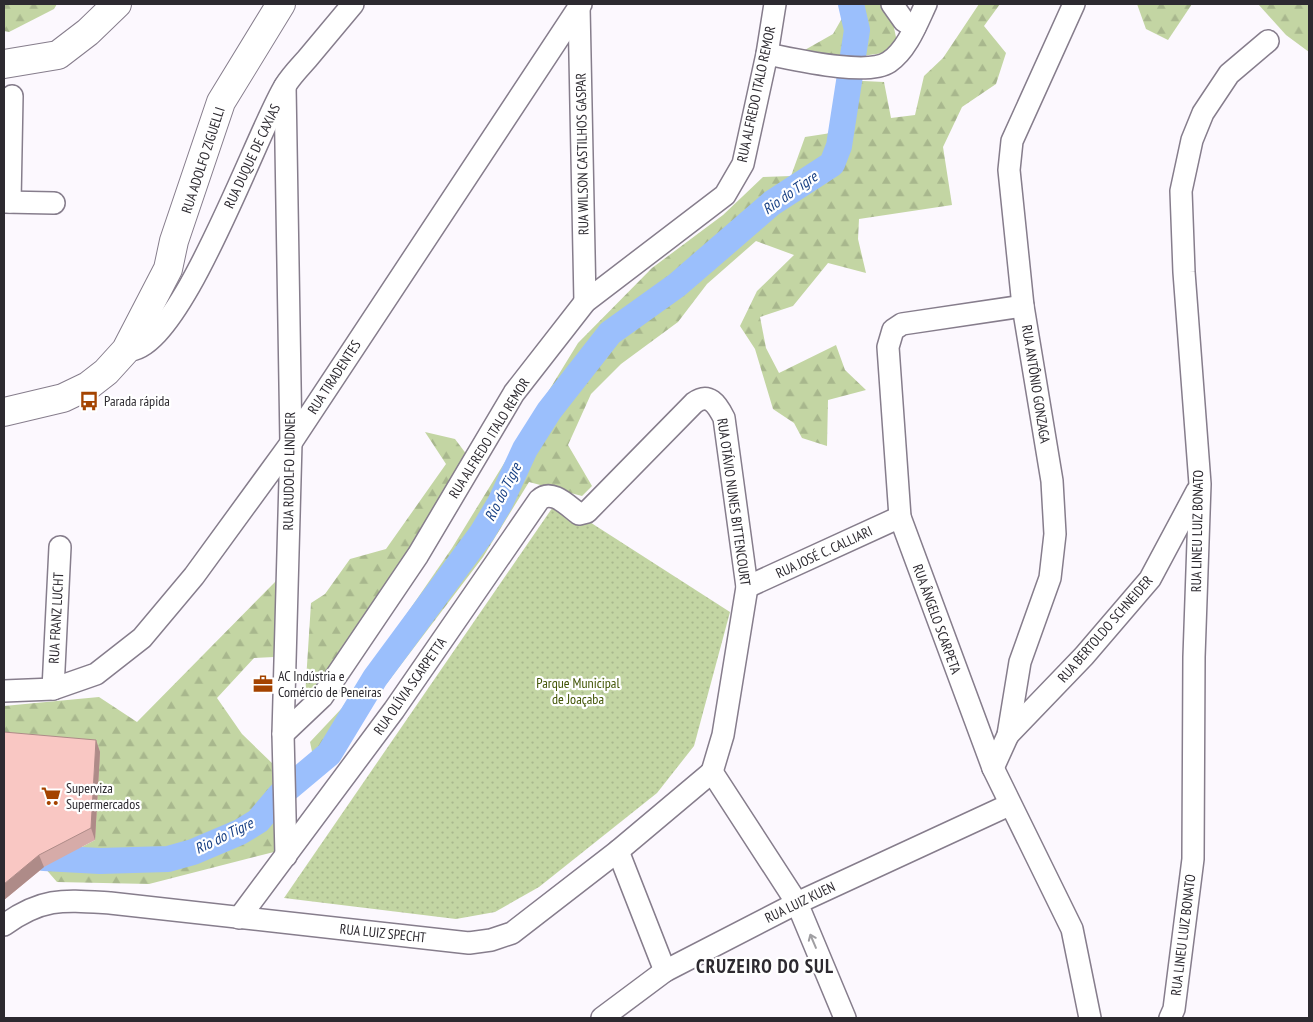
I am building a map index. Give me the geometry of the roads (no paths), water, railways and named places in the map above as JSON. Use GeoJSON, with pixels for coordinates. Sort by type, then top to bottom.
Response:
{"type":"FeatureCollection","features":[{"type":"Feature","properties":{"kind":"main road"},"geometry":{"type":"LineString","coordinates":[[4,64],[58,55],[88,32],[117,4]]}},
{"type":"Feature","properties":{"kind":"main road","name":"RUA ADOLFO ZIGUELLI"},"geometry":{"type":"LineString","coordinates":[[127,340],[160,261],[174,241],[187,209],[221,102],[281,4]]}},
{"type":"Feature","properties":{"kind":"main road"},"geometry":{"type":"LineString","coordinates":[[4,412],[36,405],[85,377],[101,360],[127,340]]}},
{"type":"Feature","properties":{"kind":"street","name":"RUA DUQUE DE CAXIAS"},"geometry":{"type":"LineString","coordinates":[[127,340],[133,351],[146,344],[169,320],[210,248],[284,86],[353,4]]}},
{"type":"Feature","properties":{"kind":"street","name":"RUA ALFREDO ITALO REMOR"},"geometry":{"type":"LineString","coordinates":[[283,734],[322,697],[418,555],[514,393],[585,302],[725,195],[743,164],[767,54],[775,4]]}},
{"type":"Feature","properties":{"kind":"street"},"geometry":{"type":"LineString","coordinates":[[892,4],[904,21],[915,27]]}},
{"type":"Feature","properties":{"kind":"street"},"geometry":{"type":"LineString","coordinates":[[767,54],[848,68],[887,64],[900,52],[926,4]]}},
{"type":"Feature","properties":{"kind":"street","name":"RUA ANTÔNIO GONZAGA"},"geometry":{"type":"LineString","coordinates":[[993,768],[1008,736],[1020,662],[1050,578],[1056,534],[1052,480],[1023,306],[1009,170],[1012,141],[1074,4]]}},
{"type":"Feature","properties":{"kind":"street","name":"RUA WILSON CASTILHOS GASPAR"},"geometry":{"type":"LineString","coordinates":[[580,5],[585,302]]}},
{"type":"Feature","properties":{"kind":"street","name":"RUA TIRADENTES"},"geometry":{"type":"LineString","coordinates":[[4,691],[53,689],[96,674],[142,638],[194,576],[291,443],[580,5]]}},
{"type":"Feature","properties":{"kind":"street","name":"RUA LINEU LUIZ BONATO"},"geometry":{"type":"LineString","coordinates":[[1170,1018],[1174,1009],[1193,859],[1194,657],[1200,484],[1184,272],[1181,191],[1192,140],[1203,112],[1229,74],[1268,41]]}},
{"type":"Feature","properties":{"kind":"street","name":"RUA RUDOLFO LINDNER"},"geometry":{"type":"LineString","coordinates":[[281,862],[284,832],[283,734],[291,443],[284,86]]}},
{"type":"Feature","properties":{"kind":"street"},"geometry":{"type":"LineString","coordinates":[[12,96],[7,202],[54,203]]}},
{"type":"Feature","properties":{"kind":"street","name":"RUA ÂNGELO SCARPETA"},"geometry":{"type":"LineString","coordinates":[[1023,306],[902,324],[893,330],[888,347],[900,517],[993,768],[1009,805],[1072,929],[1090,1018]]}},
{"type":"Feature","properties":{"kind":"street","name":"RUA OTÁVIO NUNES BITTENCOURT"},"geometry":{"type":"LineString","coordinates":[[539,500],[544,496],[552,495],[579,514],[587,512],[694,402],[700,398],[714,401],[724,418],[747,588],[723,735],[712,772]]}},
{"type":"Feature","properties":{"kind":"street","name":"RUA BERTOLDO SCHNEIDER"},"geometry":{"type":"LineString","coordinates":[[1008,736],[1084,656],[1150,580],[1200,484]]}},
{"type":"Feature","properties":{"kind":"street","name":"RUA OLÍVIA SCARPETTA"},"geometry":{"type":"LineString","coordinates":[[239,918],[394,710],[539,500]]}},
{"type":"Feature","properties":{"kind":"street","name":"RUA JOSÉ C. CALLIARI"},"geometry":{"type":"LineString","coordinates":[[747,588],[900,517]]}},
{"type":"Feature","properties":{"kind":"street","name":"RUA FRANZ LUCHT"},"geometry":{"type":"LineString","coordinates":[[53,689],[60,546]]}},
{"type":"Feature","properties":{"kind":"street"},"geometry":{"type":"LineString","coordinates":[[712,772],[797,903],[845,1018]]}},
{"type":"Feature","properties":{"kind":"street","name":"RUA LUIZ SPECHT"},"geometry":{"type":"LineString","coordinates":[[4,925],[33,907],[59,900],[469,942],[492,940],[512,933],[618,851],[712,772]]}},
{"type":"Feature","properties":{"kind":"street","name":"RUA LUIZ KUEN"},"geometry":{"type":"LineString","coordinates":[[602,1018],[665,971],[797,903],[1009,805]]}},
{"type":"Feature","properties":{"kind":"street"},"geometry":{"type":"LineString","coordinates":[[618,851],[665,971]]}},
{"type":"Feature","properties":{"kind":"street","name":"RUA OLÍVIA SCARPETTA"},"geometry":{"type":"LineString","coordinates":[[266,921],[281,862]]}},
{"type":"Feature","properties":{"kind":"waterway","name":"Rio do Tigre"},"geometry":{"type":"LineString","coordinates":[[44,858],[100,861],[168,859],[193,852],[240,832],[258,821],[280,795],[329,754],[375,678],[482,533],[500,503],[525,449],[549,411],[610,333],[677,285],[772,203],[832,164],[839,146],[857,30],[851,4]]}},
{"type":"Feature","properties":{"kind":"place","name":"Parada rápida"},"geometry":{"type":"Point","coordinates":[89,401]}},
{"type":"Feature","properties":{"kind":"place","name":"AC Indústria e Comércio de Peneiras"},"geometry":{"type":"Point","coordinates":[263,684]}},
{"type":"Feature","properties":{"kind":"place","name":"Superviza Supermercados"},"geometry":{"type":"Point","coordinates":[51,796]}},
{"type":"Feature","properties":{"kind":"district","name":"CRUZEIRO DO SUL"},"geometry":{"type":"Point","coordinates":[765,966]}},
{"type":"Feature","properties":{"kind":"park label","name":"Parque Municipal de Joaçaba"},"geometry":{"type":"Point","coordinates":[578,692]}}]}
